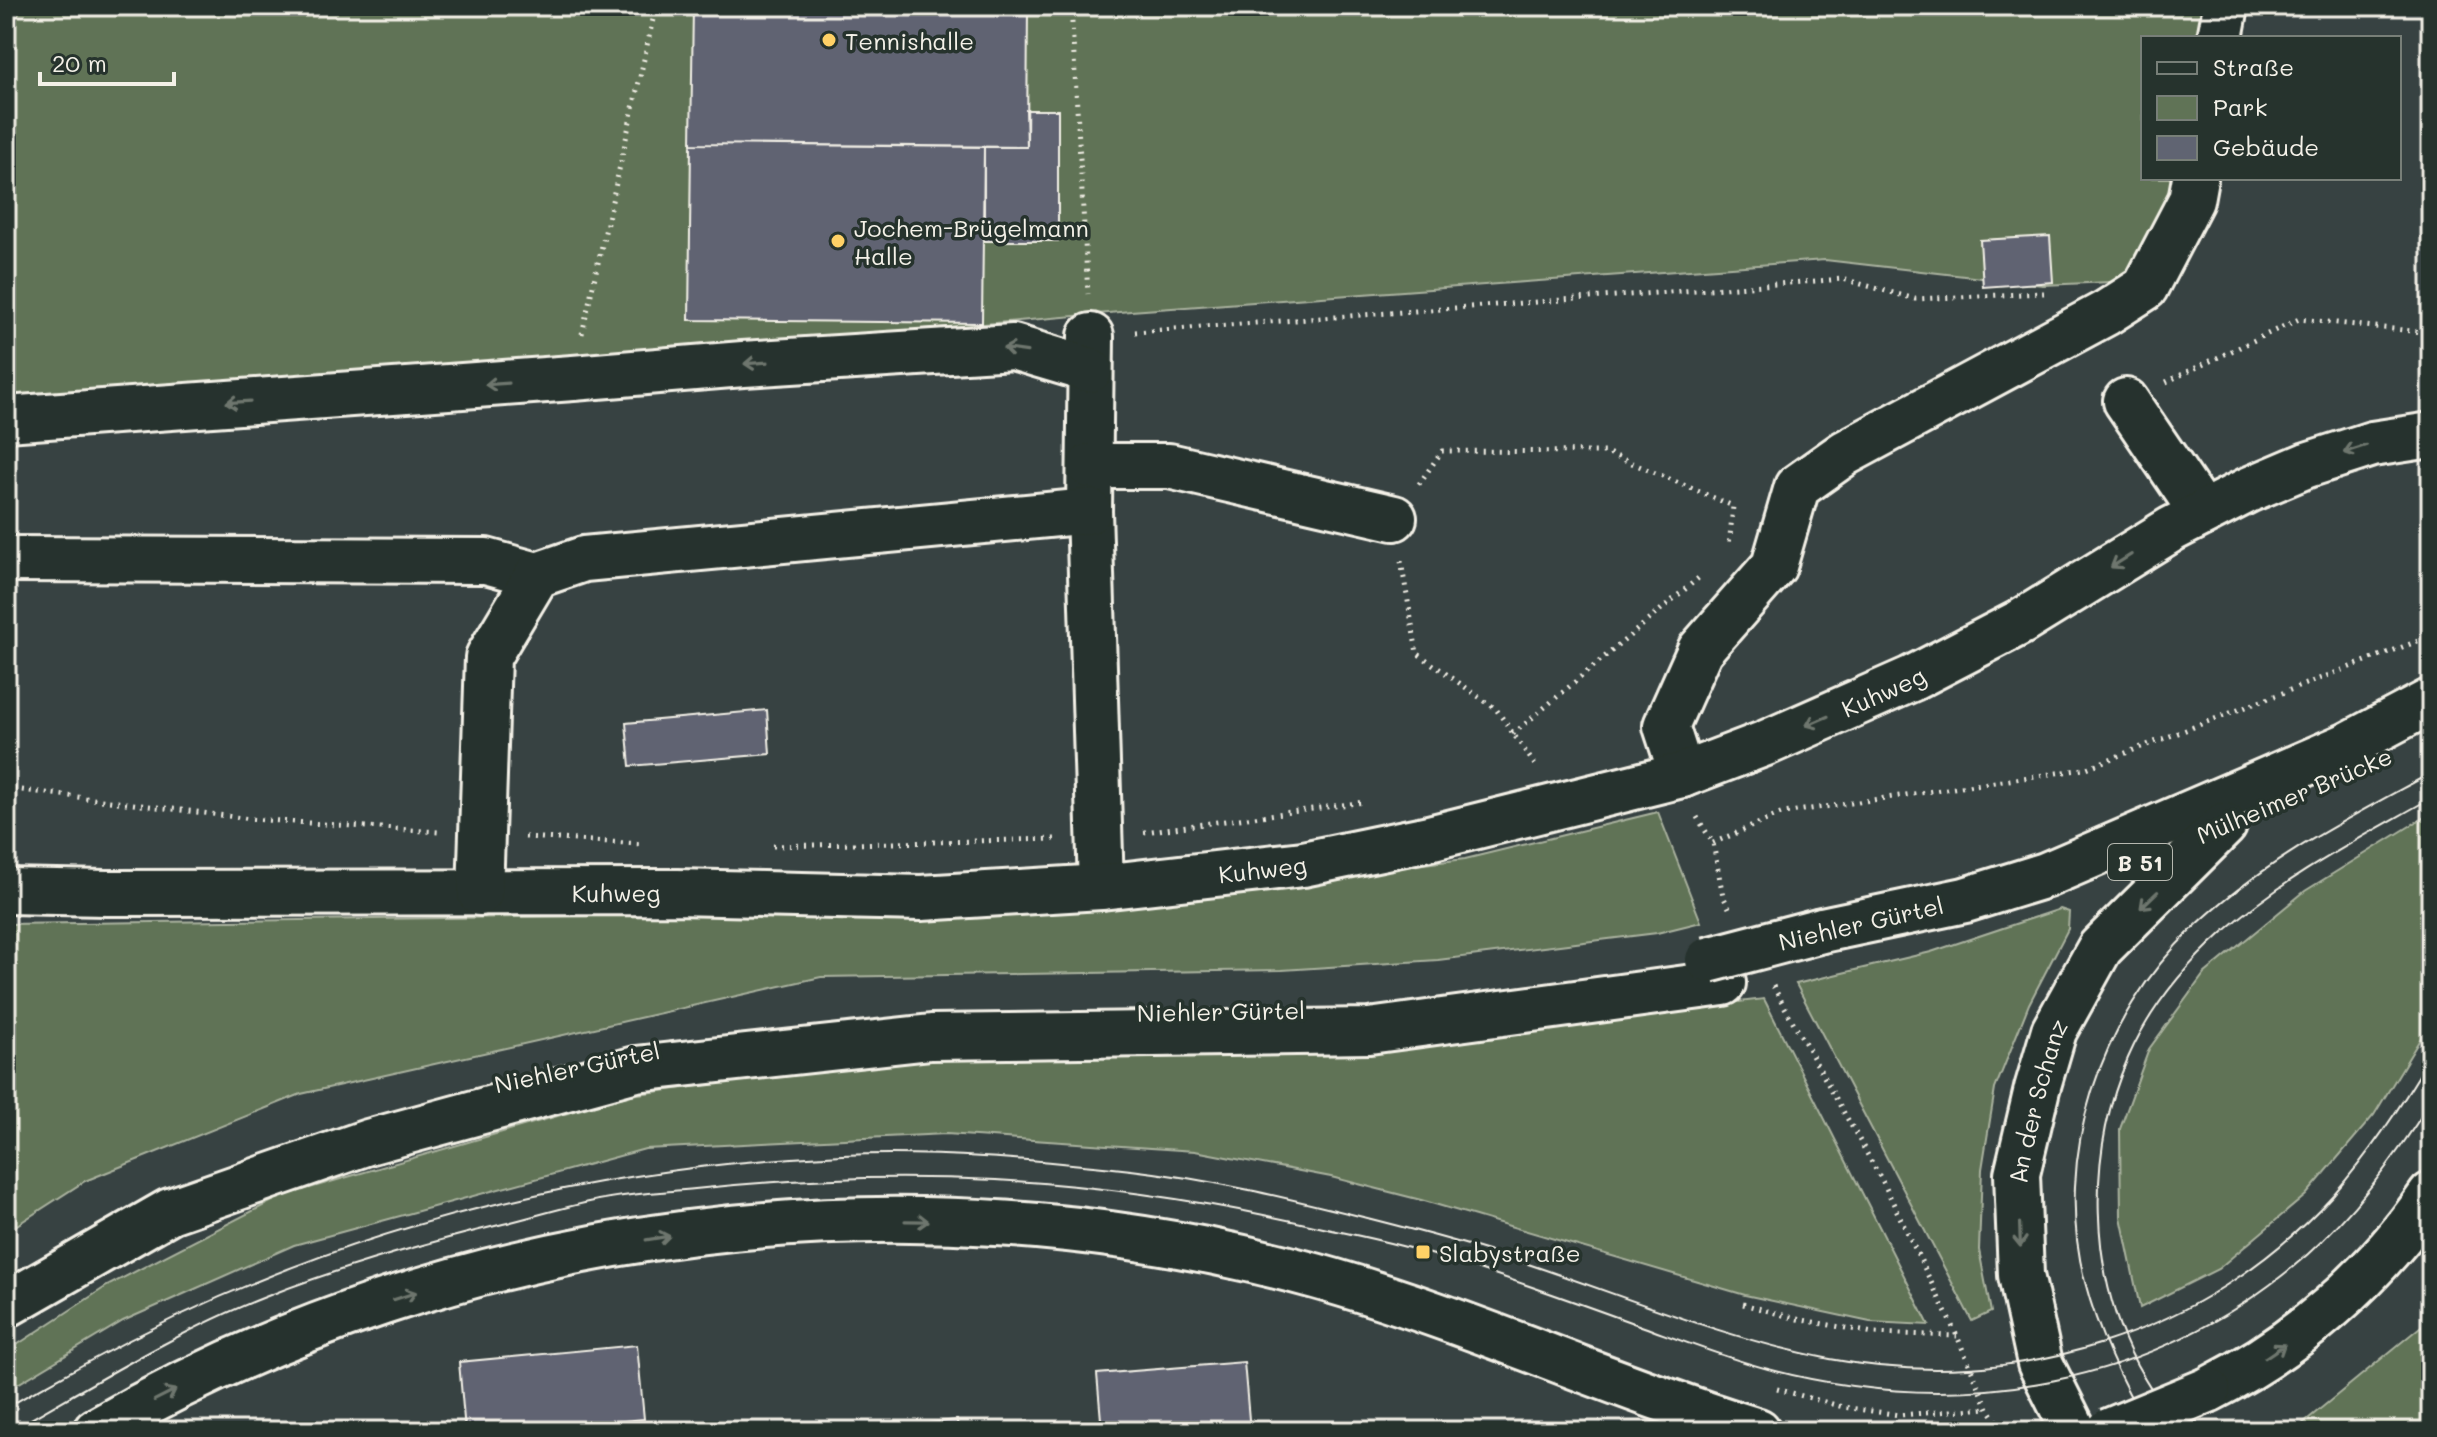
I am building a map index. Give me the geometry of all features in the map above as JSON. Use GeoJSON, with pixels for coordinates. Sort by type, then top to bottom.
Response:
{"type":"FeatureCollection","features":[{"type":"Feature","properties":{"kind":"main road"},"geometry":{"type":"LineString","coordinates":[[2220,36],[2226,6]]}},
{"type":"Feature","properties":{"kind":"main road"},"geometry":{"type":"LineString","coordinates":[[1682,775],[1666,726],[1700,650],[1774,566],[1797,487],[1845,453],[2106,313],[2145,288],[2191,200],[2195,180]]}},
{"type":"Feature","properties":{"kind":"main road"},"geometry":{"type":"LineString","coordinates":[[6,419],[1013,347],[1090,353],[1089,511],[1101,887]]}},
{"type":"Feature","properties":{"kind":"main road"},"geometry":{"type":"LineString","coordinates":[[2126,401],[2202,513]]}},
{"type":"Feature","properties":{"kind":"main road","name":"Kuhweg"},"geometry":{"type":"LineString","coordinates":[[6,891],[677,892],[921,898],[1101,887],[1303,864],[1429,838],[1682,775],[1766,743],[1911,679],[2021,622],[2172,529],[2248,490],[2307,465],[2372,444],[2431,435]]}},
{"type":"Feature","properties":{"kind":"main road"},"geometry":{"type":"LineString","coordinates":[[1090,466],[1169,466],[1394,518]]}},
{"type":"Feature","properties":{"kind":"main road"},"geometry":{"type":"LineString","coordinates":[[6,559],[486,561],[537,575],[584,559],[1089,511]]}},
{"type":"Feature","properties":{"kind":"main road"},"geometry":{"type":"LineString","coordinates":[[480,893],[488,657],[537,575]]}},
{"type":"Feature","properties":{"kind":"main road","name":"Niehler Gürtel"},"geometry":{"type":"LineString","coordinates":[[6,1305],[170,1211],[368,1142],[636,1069],[931,1037],[1369,1031],[1716,971],[1822,930],[1965,900],[2046,875],[2346,746],[2431,701]]}},
{"type":"Feature","properties":{"kind":"main road","name":"Mülheimer Brücke"},"geometry":{"type":"LineString","coordinates":[[1835,957],[1993,920],[2127,867],[2398,750],[2431,729]]}},
{"type":"Feature","properties":{"kind":"main road","name":"An der Schanz"},"geometry":{"type":"LineString","coordinates":[[2074,1431],[2040,1363],[2021,1275],[2017,1174],[2037,1089],[2054,1031],[2100,948],[2224,825]]}},
{"type":"Feature","properties":{"kind":"main road","name":"Niehler Gürtel"},"geometry":{"type":"LineString","coordinates":[[6,1279],[53,1248],[206,1170],[445,1096],[604,1057],[818,1022],[1362,1008],[1835,957]]}},
{"type":"Feature","properties":{"kind":"main road"},"geometry":{"type":"LineString","coordinates":[[2109,1431],[2208,1390],[2285,1344],[2347,1293],[2402,1234],[2431,1195]]}},
{"type":"Feature","properties":{"kind":"main road"},"geometry":{"type":"LineString","coordinates":[[96,1431],[222,1366],[331,1321],[446,1283],[562,1255],[684,1234],[803,1222],[884,1220],[965,1221],[1042,1227],[1169,1245],[1279,1266],[1471,1326],[1699,1412],[1758,1431]]}},
{"type":"Feature","properties":{"kind":"path"},"geometry":{"type":"LineString","coordinates":[[573,378],[656,6]]}},
{"type":"Feature","properties":{"kind":"path"},"geometry":{"type":"LineString","coordinates":[[1071,6],[1090,353],[1843,279],[1915,299],[2055,293]]}},
{"type":"Feature","properties":{"kind":"path"},"geometry":{"type":"LineString","coordinates":[[2126,401],[2299,319],[2431,333]]}},
{"type":"Feature","properties":{"kind":"path"},"geometry":{"type":"LineString","coordinates":[[1525,773],[1538,769],[1496,709],[1417,653],[1394,518],[1442,451],[1606,452],[1733,506],[1729,553]]}},
{"type":"Feature","properties":{"kind":"path"},"geometry":{"type":"LineString","coordinates":[[1513,734],[1705,573]]}},
{"type":"Feature","properties":{"kind":"path"},"geometry":{"type":"LineString","coordinates":[[1730,909],[1723,896],[1713,843],[1783,813],[2084,769],[2431,636]]}},
{"type":"Feature","properties":{"kind":"path"},"geometry":{"type":"LineString","coordinates":[[6,788],[251,819],[650,844]]}},
{"type":"Feature","properties":{"kind":"path"},"geometry":{"type":"LineString","coordinates":[[773,846],[1098,838],[1378,800]]}},
{"type":"Feature","properties":{"kind":"path"},"geometry":{"type":"LineString","coordinates":[[1769,978],[1884,1184],[1988,1408],[2004,1431]]}},
{"type":"Feature","properties":{"kind":"path"},"geometry":{"type":"LineString","coordinates":[[1743,1304],[1797,1319],[1873,1333],[1957,1336]]}},
{"type":"Feature","properties":{"kind":"path"},"geometry":{"type":"LineString","coordinates":[[1769,1387],[1843,1407],[1900,1415],[1988,1408]]}},
{"type":"Feature","properties":{"kind":"green space"},"geometry":{"type":"Polygon","coordinates":[[[6,6],[2212,6],[2206,36],[2141,36],[2141,180],[2178,180],[2133,281],[2043,285],[1825,260],[1131,311],[6,406],[6,6]]]}},
{"type":"Feature","properties":{"kind":"green space"},"geometry":{"type":"Polygon","coordinates":[[[1658,812],[1701,922],[1657,933],[1438,960],[1282,970],[821,977],[301,1094],[85,1181],[6,1232],[6,924],[1041,910],[1465,859],[1658,812]]]}},
{"type":"Feature","properties":{"kind":"green space"},"geometry":{"type":"Polygon","coordinates":[[[2431,813],[2431,1021],[2374,1115],[2306,1195],[2218,1269],[2140,1308],[2121,1217],[2120,1129],[2149,1049],[2204,974],[2305,891],[2431,813]]]}},
{"type":"Feature","properties":{"kind":"green space"},"geometry":{"type":"Polygon","coordinates":[[[2060,909],[2069,912],[2068,929],[2029,1004],[1995,1089],[1982,1169],[1979,1250],[1991,1312],[1972,1321],[1796,984],[1931,952],[2060,909]]]}},
{"type":"Feature","properties":{"kind":"green space"},"geometry":{"type":"Polygon","coordinates":[[[1764,999],[1929,1325],[1870,1322],[1745,1295],[1421,1200],[1331,1177],[1195,1151],[946,1134],[645,1149],[294,1245],[123,1321],[6,1391],[6,1352],[107,1286],[282,1196],[630,1095],[934,1055],[1396,1042],[1764,999]]]}},
{"type":"Feature","properties":{"kind":"green space"},"geometry":{"type":"Polygon","coordinates":[[[2431,1318],[2431,1431],[2306,1431],[2303,1423],[2431,1318]]]}},
{"type":"Feature","properties":{"kind":"building"},"geometry":{"type":"Polygon","coordinates":[[[693,6],[1028,6],[1027,147],[691,144],[693,6]]]}},
{"type":"Feature","properties":{"kind":"building"},"geometry":{"type":"Polygon","coordinates":[[[1026,110],[1058,110],[1058,241],[984,241],[984,147],[1027,147],[1026,110]]]}},
{"type":"Feature","properties":{"kind":"building"},"geometry":{"type":"Polygon","coordinates":[[[691,144],[984,147],[982,323],[689,320],[691,144]]]}},
{"type":"Feature","properties":{"kind":"building"},"geometry":{"type":"Polygon","coordinates":[[[2050,236],[2053,282],[1983,287],[1980,240],[2050,236]]]}},
{"type":"Feature","properties":{"kind":"building"},"geometry":{"type":"Polygon","coordinates":[[[767,710],[770,754],[630,766],[626,723],[767,710]]]}},
{"type":"Feature","properties":{"kind":"building"},"geometry":{"type":"Polygon","coordinates":[[[637,1345],[644,1419],[523,1431],[465,1431],[459,1362],[637,1345]]]}},
{"type":"Feature","properties":{"kind":"building"},"geometry":{"type":"Polygon","coordinates":[[[1244,1362],[1250,1431],[1102,1431],[1097,1374],[1244,1362]]]}},
{"type":"Feature","properties":{"kind":"building"},"geometry":{"type":"Polygon","coordinates":[[[957,1420],[958,1431],[889,1431],[888,1427],[957,1420]]]}},
{"type":"Feature","properties":{"kind":"building"},"geometry":{"type":"Polygon","coordinates":[[[1466,1424],[1467,1431],[1390,1431],[1466,1424]]]}},
{"type":"Feature","properties":{"kind":"tram line"},"geometry":{"type":"LineString","coordinates":[[2150,1431],[2104,1340],[2085,1282],[2076,1234],[2075,1186],[2080,1138],[2092,1091],[2110,1045],[2133,1003],[2161,963],[2219,904],[2307,843],[2431,773]]}},
{"type":"Feature","properties":{"kind":"tram line"},"geometry":{"type":"LineString","coordinates":[[2180,1431],[2142,1374],[2121,1329],[2109,1292],[2102,1252],[2100,1173],[2105,1133],[2114,1095],[2128,1058],[2146,1023],[2168,991],[2222,933],[2296,876],[2431,798]]}},
{"type":"Feature","properties":{"kind":"tram line"},"geometry":{"type":"LineString","coordinates":[[6,1408],[175,1318],[265,1278],[358,1244],[452,1216],[547,1193],[644,1175],[742,1162],[878,1154],[987,1157],[1095,1166],[1190,1178],[1248,1190],[1459,1242],[1710,1327],[1830,1359],[1899,1368],[1969,1368],[2037,1360],[2103,1343],[2166,1318],[2226,1285],[2282,1244],[2333,1195],[2360,1162],[2431,1055]]}},
{"type":"Feature","properties":{"kind":"tram line"},"geometry":{"type":"LineString","coordinates":[[10,1431],[199,1326],[294,1286],[383,1256],[615,1197],[846,1178],[958,1178],[1039,1183],[1123,1192],[1249,1212],[1434,1255],[1768,1369],[1840,1384],[1912,1391],[1983,1390],[2053,1380],[2121,1362],[2187,1335],[2249,1299],[2308,1254],[2343,1219],[2390,1162],[2431,1101]]}},
{"type":"Feature","properties":{"kind":"place","name":"Tennishalle"},"geometry":{"type":"Point","coordinates":[829,40]}},
{"type":"Feature","properties":{"kind":"place","name":"Jochem-Brügelmann Halle"},"geometry":{"type":"Point","coordinates":[838,241]}},
{"type":"Feature","properties":{"kind":"place","name":"Slabystraße"},"geometry":{"type":"Point","coordinates":[1423,1252]}}]}
